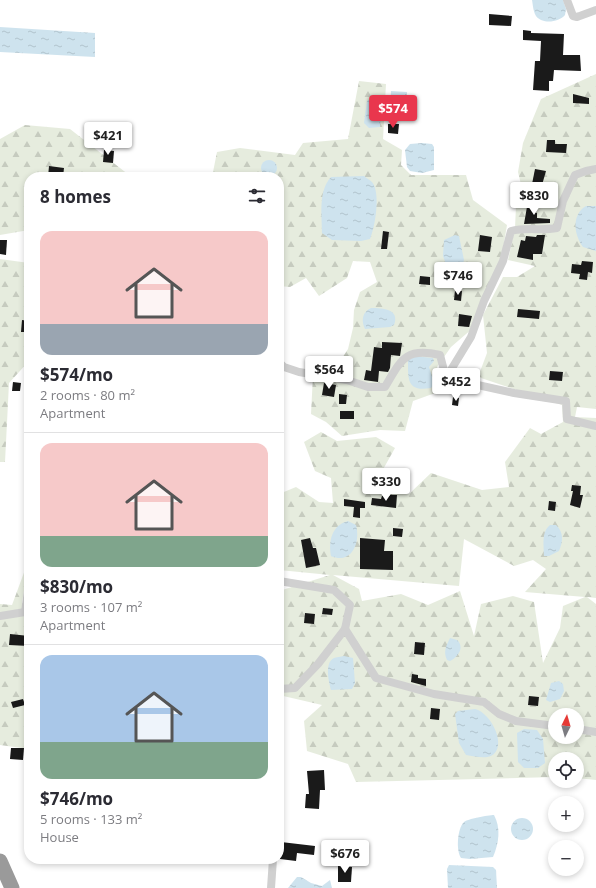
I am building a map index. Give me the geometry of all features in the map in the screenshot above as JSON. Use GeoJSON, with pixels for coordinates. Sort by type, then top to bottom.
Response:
{"type":"FeatureCollection","features":[{"type":"Feature","properties":{"kind":"highway"},"geometry":{"type":"LineString","coordinates":[[0,861],[12,888]]}},
{"type":"Feature","properties":{"kind":"street"},"geometry":{"type":"LineString","coordinates":[[567,0],[573,16],[577,17],[596,10]]}},
{"type":"Feature","properties":{"kind":"street"},"geometry":{"type":"LineString","coordinates":[[446,378],[472,337],[484,302],[503,261],[511,230],[547,230],[557,228],[563,201],[575,176],[586,171],[596,169]]}},
{"type":"Feature","properties":{"kind":"street"},"geometry":{"type":"LineString","coordinates":[[284,367],[300,372],[347,380],[368,387],[385,387],[399,362],[410,355],[430,353],[440,355],[446,378]]}},
{"type":"Feature","properties":{"kind":"street"},"geometry":{"type":"LineString","coordinates":[[446,378],[514,393],[566,401],[566,416],[568,420],[589,423],[596,426]]}},
{"type":"Feature","properties":{"kind":"street"},"geometry":{"type":"LineString","coordinates":[[284,582],[334,590],[350,605],[346,629],[318,664],[295,688],[284,688]]}},
{"type":"Feature","properties":{"kind":"street"},"geometry":{"type":"LineString","coordinates":[[0,616],[24,612]]}},
{"type":"Feature","properties":{"kind":"street"},"geometry":{"type":"LineString","coordinates":[[346,629],[376,678],[434,694],[484,702],[499,714],[516,721],[548,725]]}},
{"type":"Feature","properties":{"kind":"street"},"geometry":{"type":"LineString","coordinates":[[584,730],[596,732]]}},
{"type":"Feature","properties":{"kind":"street"},"geometry":{"type":"LineString","coordinates":[[270,888],[272,864]]}},
{"type":"Feature","properties":{"kind":"green space"},"geometry":{"type":"Polygon","coordinates":[[[596,74],[596,409],[577,407],[575,417],[596,418],[596,598],[587,597],[596,604],[596,780],[584,779],[584,752],[548,752],[548,777],[356,782],[348,764],[307,751],[304,721],[322,705],[284,696],[284,589],[330,575],[284,570],[284,492],[296,487],[319,502],[333,503],[331,478],[315,471],[304,442],[321,432],[337,441],[376,437],[395,448],[381,473],[371,483],[409,494],[431,473],[482,490],[509,487],[505,462],[530,428],[541,434],[563,422],[562,405],[478,377],[487,353],[483,315],[503,277],[517,277],[535,266],[508,260],[515,228],[516,206],[524,197],[518,172],[523,143],[541,99],[596,74]],[[464,539],[459,586],[333,575],[359,589],[362,601],[401,594],[428,605],[460,591],[474,636],[481,604],[513,596],[534,602],[543,663],[560,628],[563,606],[585,597],[525,592],[546,569],[533,560],[514,566],[464,539]]]}},
{"type":"Feature","properties":{"kind":"green space"},"geometry":{"type":"Polygon","coordinates":[[[359,81],[386,84],[383,139],[402,150],[401,165],[411,175],[466,175],[473,200],[507,225],[501,261],[473,328],[451,347],[437,367],[438,392],[413,401],[405,431],[380,430],[342,436],[326,422],[311,414],[313,375],[335,369],[348,349],[353,328],[354,310],[360,292],[377,282],[370,262],[353,261],[347,278],[319,296],[306,278],[290,287],[284,286],[284,172],[213,172],[217,152],[240,148],[295,155],[303,143],[348,139],[359,81]]]}},
{"type":"Feature","properties":{"kind":"green space"},"geometry":{"type":"Polygon","coordinates":[[[25,125],[70,129],[125,172],[24,172],[24,231],[0,235],[0,139],[25,125]]]}},
{"type":"Feature","properties":{"kind":"green space"},"geometry":{"type":"Polygon","coordinates":[[[0,259],[24,262],[24,366],[9,383],[5,462],[0,462],[0,259]]]}},
{"type":"Feature","properties":{"kind":"green space"},"geometry":{"type":"Polygon","coordinates":[[[24,573],[22,603],[24,603],[24,748],[0,745],[0,604],[12,605],[24,573]]]}},
{"type":"Feature","properties":{"kind":"water"},"geometry":{"type":"Polygon","coordinates":[[[532,0],[563,0],[566,9],[565,15],[555,21],[543,21],[536,16],[532,0]]]}},
{"type":"Feature","properties":{"kind":"water"},"geometry":{"type":"Polygon","coordinates":[[[0,27],[95,33],[95,57],[0,52],[0,27]]]}},
{"type":"Feature","properties":{"kind":"water"},"geometry":{"type":"Polygon","coordinates":[[[391,91],[407,92],[405,112],[390,113],[391,91]]]}},
{"type":"Feature","properties":{"kind":"water"},"geometry":{"type":"Polygon","coordinates":[[[372,98],[382,101],[380,127],[369,128],[364,123],[367,101],[372,98]]]}},
{"type":"Feature","properties":{"kind":"water"},"geometry":{"type":"Polygon","coordinates":[[[410,144],[432,144],[434,147],[434,170],[422,173],[410,171],[407,167],[405,150],[410,144]]]}},
{"type":"Feature","properties":{"kind":"water"},"geometry":{"type":"Polygon","coordinates":[[[269,160],[276,165],[277,168],[275,172],[263,172],[261,168],[266,161],[269,160]]]}},
{"type":"Feature","properties":{"kind":"water"},"geometry":{"type":"Polygon","coordinates":[[[364,176],[372,182],[375,187],[377,202],[374,227],[370,239],[361,241],[332,240],[322,233],[322,196],[327,183],[331,177],[364,176]]]}},
{"type":"Feature","properties":{"kind":"water"},"geometry":{"type":"Polygon","coordinates":[[[586,206],[596,206],[596,251],[583,247],[576,231],[576,220],[578,215],[586,206]]]}},
{"type":"Feature","properties":{"kind":"water"},"geometry":{"type":"Polygon","coordinates":[[[455,235],[459,236],[464,260],[462,267],[459,269],[448,270],[443,256],[444,240],[455,235]]]}},
{"type":"Feature","properties":{"kind":"water"},"geometry":{"type":"Polygon","coordinates":[[[371,308],[389,310],[395,316],[394,325],[390,327],[365,329],[363,317],[364,314],[371,308]]]}},
{"type":"Feature","properties":{"kind":"water"},"geometry":{"type":"Polygon","coordinates":[[[413,356],[433,358],[434,361],[429,367],[434,383],[431,388],[417,388],[410,383],[408,360],[413,356]]]}},
{"type":"Feature","properties":{"kind":"water"},"geometry":{"type":"Polygon","coordinates":[[[348,521],[356,525],[356,545],[349,555],[338,558],[331,556],[330,545],[332,534],[338,526],[348,521]]]}},
{"type":"Feature","properties":{"kind":"water"},"geometry":{"type":"Polygon","coordinates":[[[550,525],[556,525],[559,528],[562,534],[561,544],[559,551],[549,556],[544,556],[544,535],[545,531],[550,525]]]}},
{"type":"Feature","properties":{"kind":"water"},"geometry":{"type":"Polygon","coordinates":[[[450,638],[457,640],[460,646],[460,652],[450,661],[447,660],[445,652],[450,638]]]}},
{"type":"Feature","properties":{"kind":"water"},"geometry":{"type":"Polygon","coordinates":[[[344,656],[353,658],[355,683],[352,689],[331,690],[328,673],[329,664],[334,658],[344,656]]]}},
{"type":"Feature","properties":{"kind":"water"},"geometry":{"type":"Polygon","coordinates":[[[559,681],[563,684],[564,691],[560,699],[550,702],[546,700],[551,683],[559,681]]]}},
{"type":"Feature","properties":{"kind":"water"},"geometry":{"type":"Polygon","coordinates":[[[475,709],[487,717],[496,731],[498,746],[496,752],[488,757],[466,755],[459,743],[455,714],[458,711],[475,709]]]}},
{"type":"Feature","properties":{"kind":"water"},"geometry":{"type":"Polygon","coordinates":[[[524,729],[537,730],[543,739],[545,763],[538,768],[524,768],[518,762],[517,733],[524,729]]]}},
{"type":"Feature","properties":{"kind":"water"},"geometry":{"type":"Polygon","coordinates":[[[494,815],[498,825],[498,836],[497,846],[493,857],[470,859],[461,858],[458,850],[458,840],[460,830],[464,822],[478,817],[494,815]]]}},
{"type":"Feature","properties":{"kind":"water"},"geometry":{"type":"Polygon","coordinates":[[[522,818],[530,821],[533,829],[530,837],[522,840],[514,837],[511,829],[514,821],[522,818]]]}},
{"type":"Feature","properties":{"kind":"water"},"geometry":{"type":"Polygon","coordinates":[[[449,865],[493,867],[496,870],[497,888],[448,888],[447,869],[449,865]]]}},
{"type":"Feature","properties":{"kind":"water"},"geometry":{"type":"Polygon","coordinates":[[[297,877],[301,877],[311,883],[322,886],[330,880],[332,888],[288,888],[297,877]]]}},
{"type":"Feature","properties":{"kind":"building"},"geometry":{"type":"Polygon","coordinates":[[[489,14],[512,16],[511,26],[489,25],[489,14]]]}},
{"type":"Feature","properties":{"kind":"building"},"geometry":{"type":"Polygon","coordinates":[[[523,30],[531,31],[531,33],[564,34],[563,55],[580,55],[581,71],[554,70],[553,81],[549,81],[549,91],[533,90],[535,61],[540,61],[541,41],[523,40],[523,30]]]}},
{"type":"Feature","properties":{"kind":"building"},"geometry":{"type":"Polygon","coordinates":[[[573,94],[589,98],[589,104],[573,103],[573,94]]]}},
{"type":"Feature","properties":{"kind":"building"},"geometry":{"type":"Polygon","coordinates":[[[388,124],[399,124],[398,134],[388,133],[388,124]]]}},
{"type":"Feature","properties":{"kind":"building"},"geometry":{"type":"Polygon","coordinates":[[[547,140],[555,140],[555,144],[567,144],[566,153],[546,152],[547,140]]]}},
{"type":"Feature","properties":{"kind":"building"},"geometry":{"type":"Polygon","coordinates":[[[104,150],[114,151],[113,163],[103,162],[104,150]]]}},
{"type":"Feature","properties":{"kind":"building"},"geometry":{"type":"Polygon","coordinates":[[[49,166],[64,168],[64,172],[48,172],[49,166]]]}},
{"type":"Feature","properties":{"kind":"building"},"geometry":{"type":"Polygon","coordinates":[[[535,169],[546,171],[542,185],[532,184],[535,169]]]}},
{"type":"Feature","properties":{"kind":"building"},"geometry":{"type":"Polygon","coordinates":[[[528,201],[535,202],[534,212],[537,213],[537,218],[550,219],[550,223],[524,224],[528,201]]]}},
{"type":"Feature","properties":{"kind":"building"},"geometry":{"type":"Polygon","coordinates":[[[383,231],[389,232],[387,249],[381,249],[383,231]]]}},
{"type":"Feature","properties":{"kind":"building"},"geometry":{"type":"Polygon","coordinates":[[[480,235],[492,237],[490,252],[478,251],[480,235]]]}},
{"type":"Feature","properties":{"kind":"building"},"geometry":{"type":"Polygon","coordinates":[[[537,235],[545,235],[542,254],[533,254],[533,260],[517,257],[521,240],[525,241],[526,236],[536,237],[537,235]]]}},
{"type":"Feature","properties":{"kind":"building"},"geometry":{"type":"Polygon","coordinates":[[[0,240],[7,240],[6,255],[0,254],[0,240]]]}},
{"type":"Feature","properties":{"kind":"building"},"geometry":{"type":"Polygon","coordinates":[[[582,261],[593,262],[592,273],[588,272],[587,280],[579,279],[580,274],[571,273],[572,264],[581,265],[582,261]]]}},
{"type":"Feature","properties":{"kind":"building"},"geometry":{"type":"Polygon","coordinates":[[[420,276],[430,277],[430,285],[419,284],[420,276]]]}},
{"type":"Feature","properties":{"kind":"building"},"geometry":{"type":"Polygon","coordinates":[[[455,291],[462,291],[461,301],[454,300],[455,291]]]}},
{"type":"Feature","properties":{"kind":"building"},"geometry":{"type":"Polygon","coordinates":[[[518,309],[540,311],[539,319],[517,317],[518,309]]]}},
{"type":"Feature","properties":{"kind":"building"},"geometry":{"type":"Polygon","coordinates":[[[459,314],[472,316],[469,327],[458,326],[459,314]]]}},
{"type":"Feature","properties":{"kind":"building"},"geometry":{"type":"Polygon","coordinates":[[[22,320],[24,320],[24,332],[21,332],[22,320]]]}},
{"type":"Feature","properties":{"kind":"building"},"geometry":{"type":"Polygon","coordinates":[[[382,342],[402,343],[400,356],[391,355],[390,368],[388,372],[379,371],[378,382],[364,380],[366,370],[371,371],[374,347],[382,348],[382,342]]]}},
{"type":"Feature","properties":{"kind":"building"},"geometry":{"type":"Polygon","coordinates":[[[550,371],[563,372],[562,381],[549,380],[550,371]]]}},
{"type":"Feature","properties":{"kind":"building"},"geometry":{"type":"Polygon","coordinates":[[[13,382],[21,383],[20,391],[12,391],[13,382]]]}},
{"type":"Feature","properties":{"kind":"building"},"geometry":{"type":"Polygon","coordinates":[[[324,383],[336,385],[334,397],[322,395],[324,383]]]}},
{"type":"Feature","properties":{"kind":"building"},"geometry":{"type":"Polygon","coordinates":[[[339,394],[347,395],[346,404],[339,404],[339,394]]]}},
{"type":"Feature","properties":{"kind":"building"},"geometry":{"type":"Polygon","coordinates":[[[453,397],[459,398],[458,406],[452,405],[453,397]]]}},
{"type":"Feature","properties":{"kind":"building"},"geometry":{"type":"Polygon","coordinates":[[[340,411],[354,411],[354,419],[340,419],[340,411]]]}},
{"type":"Feature","properties":{"kind":"building"},"geometry":{"type":"Polygon","coordinates":[[[572,485],[581,486],[580,495],[583,495],[580,508],[570,505],[573,491],[571,491],[572,485]]]}},
{"type":"Feature","properties":{"kind":"building"},"geometry":{"type":"Polygon","coordinates":[[[397,495],[396,508],[371,505],[372,498],[381,499],[382,496],[397,495]]]}},
{"type":"Feature","properties":{"kind":"building"},"geometry":{"type":"Polygon","coordinates":[[[344,499],[365,502],[365,508],[360,508],[360,518],[353,517],[354,507],[344,506],[344,499]]]}},
{"type":"Feature","properties":{"kind":"building"},"geometry":{"type":"Polygon","coordinates":[[[549,501],[556,502],[555,511],[548,510],[549,501]]]}},
{"type":"Feature","properties":{"kind":"building"},"geometry":{"type":"Polygon","coordinates":[[[393,528],[403,529],[402,537],[393,536],[393,528]]]}},
{"type":"Feature","properties":{"kind":"building"},"geometry":{"type":"Polygon","coordinates":[[[310,538],[313,548],[316,548],[320,565],[306,568],[301,540],[310,538]]]}},
{"type":"Feature","properties":{"kind":"building"},"geometry":{"type":"Polygon","coordinates":[[[360,538],[385,540],[384,551],[393,551],[393,570],[360,569],[360,538]]]}},
{"type":"Feature","properties":{"kind":"building"},"geometry":{"type":"Polygon","coordinates":[[[323,608],[333,609],[332,615],[322,614],[323,608]]]}},
{"type":"Feature","properties":{"kind":"building"},"geometry":{"type":"Polygon","coordinates":[[[305,613],[315,614],[314,624],[304,623],[305,613]]]}},
{"type":"Feature","properties":{"kind":"building"},"geometry":{"type":"Polygon","coordinates":[[[10,634],[24,635],[24,646],[9,645],[10,634]]]}},
{"type":"Feature","properties":{"kind":"building"},"geometry":{"type":"Polygon","coordinates":[[[415,642],[425,643],[424,655],[414,654],[415,642]]]}},
{"type":"Feature","properties":{"kind":"building"},"geometry":{"type":"Polygon","coordinates":[[[412,674],[418,675],[418,678],[426,679],[426,686],[411,682],[412,674]]]}},
{"type":"Feature","properties":{"kind":"building"},"geometry":{"type":"Polygon","coordinates":[[[529,696],[539,697],[538,706],[528,705],[529,696]]]}},
{"type":"Feature","properties":{"kind":"building"},"geometry":{"type":"Polygon","coordinates":[[[23,699],[24,705],[13,708],[11,702],[23,699]]]}},
{"type":"Feature","properties":{"kind":"building"},"geometry":{"type":"Polygon","coordinates":[[[431,708],[440,709],[439,720],[430,719],[431,708]]]}},
{"type":"Feature","properties":{"kind":"building"},"geometry":{"type":"Polygon","coordinates":[[[11,748],[24,748],[23,760],[10,759],[11,748]]]}},
{"type":"Feature","properties":{"kind":"building"},"geometry":{"type":"Polygon","coordinates":[[[324,770],[325,790],[320,790],[319,809],[305,808],[306,794],[309,794],[307,771],[324,770]]]}},
{"type":"Feature","properties":{"kind":"building"},"geometry":{"type":"Polygon","coordinates":[[[284,842],[315,846],[314,855],[297,853],[296,861],[284,860],[284,842]]]}},
{"type":"Feature","properties":{"kind":"building"},"geometry":{"type":"Polygon","coordinates":[[[338,866],[352,867],[351,882],[338,882],[338,866]]]}}]}
